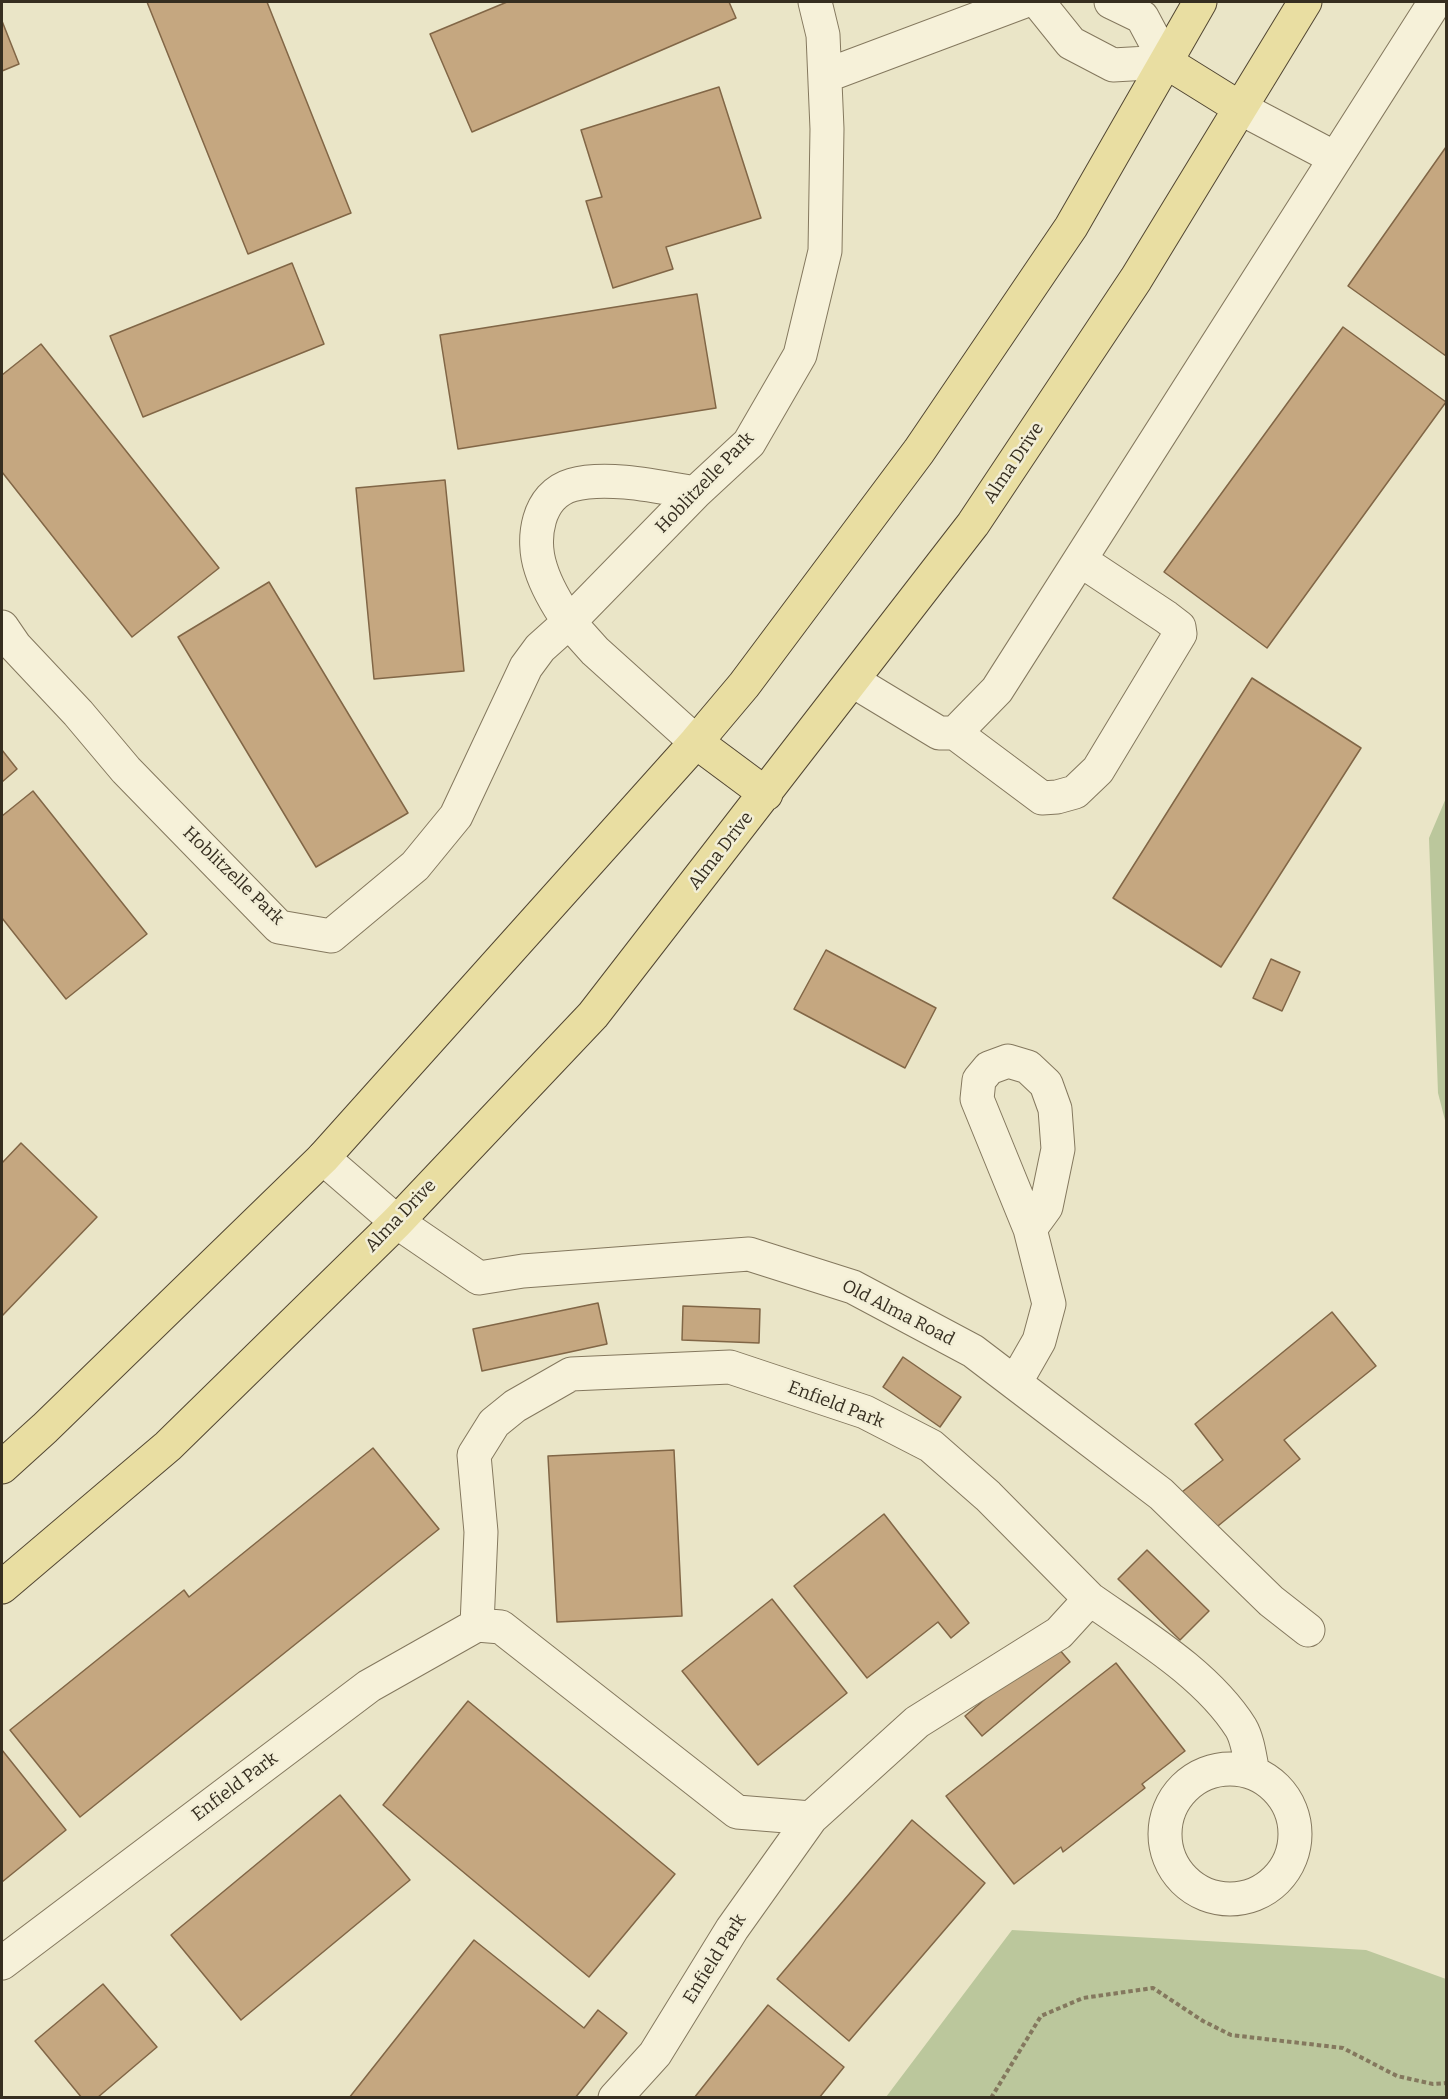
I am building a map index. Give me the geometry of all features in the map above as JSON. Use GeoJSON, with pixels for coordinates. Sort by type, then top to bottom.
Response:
{"type":"FeatureCollection","features":[{"type":"Feature","properties":{"kind":"main road"},"geometry":{"type":"LineString","coordinates":[[2,1467],[323,1158],[696,742],[744,684],[918,451],[1071,227],[1200,2]]}},
{"type":"Feature","properties":{"kind":"main road","name":"Alma Drive"},"geometry":{"type":"LineString","coordinates":[[2,1587],[168,1446],[397,1222],[593,1016],[980,514],[1136,279],[1305,2]]}},
{"type":"Feature","properties":{"kind":"main road"},"geometry":{"type":"LineString","coordinates":[[1166,62],[1240,108]]}},
{"type":"Feature","properties":{"kind":"main road"},"geometry":{"type":"LineString","coordinates":[[696,742],[766,794]]}},
{"type":"Feature","properties":{"kind":"street","name":"Hoblitzelle Park"},"geometry":{"type":"LineString","coordinates":[[2,627],[15,646],[78,713],[126,770],[279,927],[331,936],[415,866],[456,816],[526,668],[540,648],[569,622],[695,493],[748,444],[800,355],[825,251],[827,129],[825,76],[823,35],[815,2]]}},
{"type":"Feature","properties":{"kind":"street"},"geometry":{"type":"LineString","coordinates":[[825,76],[1022,2]]}},
{"type":"Feature","properties":{"kind":"street"},"geometry":{"type":"LineString","coordinates":[[1038,2],[1071,43],[1113,65],[1166,62],[1142,17],[1111,2]]}},
{"type":"Feature","properties":{"kind":"street"},"geometry":{"type":"LineString","coordinates":[[955,733],[997,690],[1435,2]]}},
{"type":"Feature","properties":{"kind":"street"},"geometry":{"type":"LineString","coordinates":[[1240,108],[1335,158]]}},
{"type":"Feature","properties":{"kind":"street"},"geometry":{"type":"LineString","coordinates":[[695,493],[636,484],[595,482],[572,485],[553,495],[540,516],[536,538],[541,569],[555,601],[569,622],[595,651],[696,742]]}},
{"type":"Feature","properties":{"kind":"street"},"geometry":{"type":"LineString","coordinates":[[853,681],[939,733],[955,733],[1042,798],[1075,792],[1098,770],[1180,634],[1179,627],[1166,616],[1080,560]]}},
{"type":"Feature","properties":{"kind":"street","name":"Old Alma Road"},"geometry":{"type":"LineString","coordinates":[[323,1158],[397,1222],[479,1278],[523,1271],[749,1254],[852,1287],[973,1352],[1015,1383],[1161,1494],[1271,1602],[1308,1630]]}},
{"type":"Feature","properties":{"kind":"street"},"geometry":{"type":"LineString","coordinates":[[1015,1383],[1039,1341],[1049,1304],[1030,1229]]}},
{"type":"Feature","properties":{"kind":"street","name":"Enfield Park"},"geometry":{"type":"LineString","coordinates":[[2,1963],[369,1686],[477,1625],[480,1532],[474,1455],[494,1423],[514,1406],[571,1374],[730,1367],[865,1412],[931,1446],[988,1496],[1090,1599],[1059,1633],[917,1722],[811,1818],[732,1929],[655,2054],[615,2097]]}},
{"type":"Feature","properties":{"kind":"street"},"geometry":{"type":"LineString","coordinates":[[1090,1599],[1198,1678],[1242,1730],[1253,1773]]}},
{"type":"Feature","properties":{"kind":"street"},"geometry":{"type":"LineString","coordinates":[[477,1625],[501,1628],[737,1812],[811,1818]]}},
{"type":"Feature","properties":{"kind":"path"},"geometry":{"type":"LineString","coordinates":[[991,2097],[1041,2016],[1083,1998],[1153,1988],[1203,2021],[1231,2036],[1344,2048],[1397,2076],[1433,2084],[1446,2083]]}},
{"type":"Feature","properties":{"kind":"green space"},"geometry":{"type":"Polygon","coordinates":[[[1446,798],[1446,1124],[1438,1093],[1429,838],[1446,798]]]}},
{"type":"Feature","properties":{"kind":"green space"},"geometry":{"type":"Polygon","coordinates":[[[1012,1930],[1366,1950],[1446,1979],[1446,2097],[886,2097],[1012,1930]]]}},
{"type":"Feature","properties":{"kind":"building"},"geometry":{"type":"Polygon","coordinates":[[[147,2],[267,2],[351,213],[248,254],[147,2]]]}},
{"type":"Feature","properties":{"kind":"building"},"geometry":{"type":"Polygon","coordinates":[[[507,2],[729,2],[736,18],[472,132],[430,34],[507,2]]]}},
{"type":"Feature","properties":{"kind":"building"},"geometry":{"type":"Polygon","coordinates":[[[2,21],[19,64],[2,71],[2,21]]]}},
{"type":"Feature","properties":{"kind":"building"},"geometry":{"type":"Polygon","coordinates":[[[719,87],[761,218],[666,247],[673,269],[613,288],[586,201],[602,197],[581,130],[719,87]]]}},
{"type":"Feature","properties":{"kind":"building"},"geometry":{"type":"Polygon","coordinates":[[[1446,147],[1446,356],[1348,286],[1446,147]]]}},
{"type":"Feature","properties":{"kind":"building"},"geometry":{"type":"Polygon","coordinates":[[[292,263],[324,344],[143,417],[110,336],[292,263]]]}},
{"type":"Feature","properties":{"kind":"building"},"geometry":{"type":"Polygon","coordinates":[[[697,294],[716,408],[458,449],[440,335],[697,294]]]}},
{"type":"Feature","properties":{"kind":"building"},"geometry":{"type":"Polygon","coordinates":[[[1343,327],[1446,402],[1267,648],[1164,572],[1343,327]]]}},
{"type":"Feature","properties":{"kind":"building"},"geometry":{"type":"Polygon","coordinates":[[[41,344],[219,568],[132,637],[2,472],[2,375],[41,344]]]}},
{"type":"Feature","properties":{"kind":"building"},"geometry":{"type":"Polygon","coordinates":[[[445,480],[464,671],[374,679],[356,488],[445,480]]]}},
{"type":"Feature","properties":{"kind":"building"},"geometry":{"type":"Polygon","coordinates":[[[269,582],[408,813],[316,867],[178,637],[269,582]]]}},
{"type":"Feature","properties":{"kind":"building"},"geometry":{"type":"Polygon","coordinates":[[[1252,678],[1361,748],[1221,967],[1113,898],[1252,678]]]}},
{"type":"Feature","properties":{"kind":"building"},"geometry":{"type":"Polygon","coordinates":[[[2,750],[17,769],[2,782],[2,750]]]}},
{"type":"Feature","properties":{"kind":"building"},"geometry":{"type":"Polygon","coordinates":[[[33,791],[147,934],[66,999],[2,918],[2,816],[33,791]]]}},
{"type":"Feature","properties":{"kind":"building"},"geometry":{"type":"Polygon","coordinates":[[[826,950],[936,1008],[905,1068],[794,1009],[826,950]]]}},
{"type":"Feature","properties":{"kind":"building"},"geometry":{"type":"Polygon","coordinates":[[[1271,959],[1300,972],[1282,1011],[1253,998],[1271,959]]]}},
{"type":"Feature","properties":{"kind":"building"},"geometry":{"type":"Polygon","coordinates":[[[21,1143],[97,1217],[2,1316],[2,1163],[21,1143]]]}},
{"type":"Feature","properties":{"kind":"building"},"geometry":{"type":"Polygon","coordinates":[[[598,1303],[607,1344],[482,1371],[473,1329],[598,1303]]]}},
{"type":"Feature","properties":{"kind":"building"},"geometry":{"type":"Polygon","coordinates":[[[683,1306],[760,1309],[759,1343],[682,1340],[683,1306]]]}},
{"type":"Feature","properties":{"kind":"building"},"geometry":{"type":"Polygon","coordinates":[[[1332,1312],[1376,1366],[1284,1440],[1300,1459],[1213,1530],[1182,1492],[1223,1460],[1195,1424],[1332,1312]]]}},
{"type":"Feature","properties":{"kind":"building"},"geometry":{"type":"Polygon","coordinates":[[[903,1357],[961,1397],[940,1427],[883,1387],[903,1357]]]}},
{"type":"Feature","properties":{"kind":"building"},"geometry":{"type":"Polygon","coordinates":[[[373,1448],[439,1529],[80,1817],[10,1730],[184,1590],[189,1597],[373,1448]]]}},
{"type":"Feature","properties":{"kind":"building"},"geometry":{"type":"Polygon","coordinates":[[[674,1450],[682,1616],[557,1622],[548,1456],[674,1450]]]}},
{"type":"Feature","properties":{"kind":"building"},"geometry":{"type":"Polygon","coordinates":[[[884,1514],[969,1623],[951,1638],[938,1622],[867,1678],[794,1586],[884,1514]]]}},
{"type":"Feature","properties":{"kind":"building"},"geometry":{"type":"Polygon","coordinates":[[[1147,1550],[1209,1611],[1180,1640],[1118,1579],[1147,1550]]]}},
{"type":"Feature","properties":{"kind":"building"},"geometry":{"type":"Polygon","coordinates":[[[772,1599],[847,1693],[758,1765],[682,1671],[772,1599]]]}},
{"type":"Feature","properties":{"kind":"building"},"geometry":{"type":"Polygon","coordinates":[[[1053,1642],[1070,1662],[982,1736],[965,1716],[1053,1642]]]}},
{"type":"Feature","properties":{"kind":"building"},"geometry":{"type":"Polygon","coordinates":[[[1116,1663],[1185,1751],[1142,1784],[1145,1788],[1063,1852],[1061,1847],[1014,1884],[946,1796],[1116,1663]]]}},
{"type":"Feature","properties":{"kind":"building"},"geometry":{"type":"Polygon","coordinates":[[[468,1701],[675,1874],[589,1977],[383,1805],[468,1701]]]}},
{"type":"Feature","properties":{"kind":"building"},"geometry":{"type":"Polygon","coordinates":[[[2,1750],[66,1830],[2,1882],[2,1750]]]}},
{"type":"Feature","properties":{"kind":"building"},"geometry":{"type":"Polygon","coordinates":[[[340,1795],[410,1880],[241,2020],[171,1935],[340,1795]]]}},
{"type":"Feature","properties":{"kind":"building"},"geometry":{"type":"Polygon","coordinates":[[[912,1820],[985,1883],[849,2041],[777,1979],[912,1820]]]}},
{"type":"Feature","properties":{"kind":"building"},"geometry":{"type":"Polygon","coordinates":[[[474,1940],[584,2028],[598,2010],[627,2033],[575,2098],[349,2098],[474,1940]]]}},
{"type":"Feature","properties":{"kind":"building"},"geometry":{"type":"Polygon","coordinates":[[[103,1984],[157,2047],[97,2098],[82,2098],[35,2041],[103,1984]]]}},
{"type":"Feature","properties":{"kind":"building"},"geometry":{"type":"Polygon","coordinates":[[[768,2005],[844,2067],[819,2098],[694,2098],[768,2005]]]}}]}
